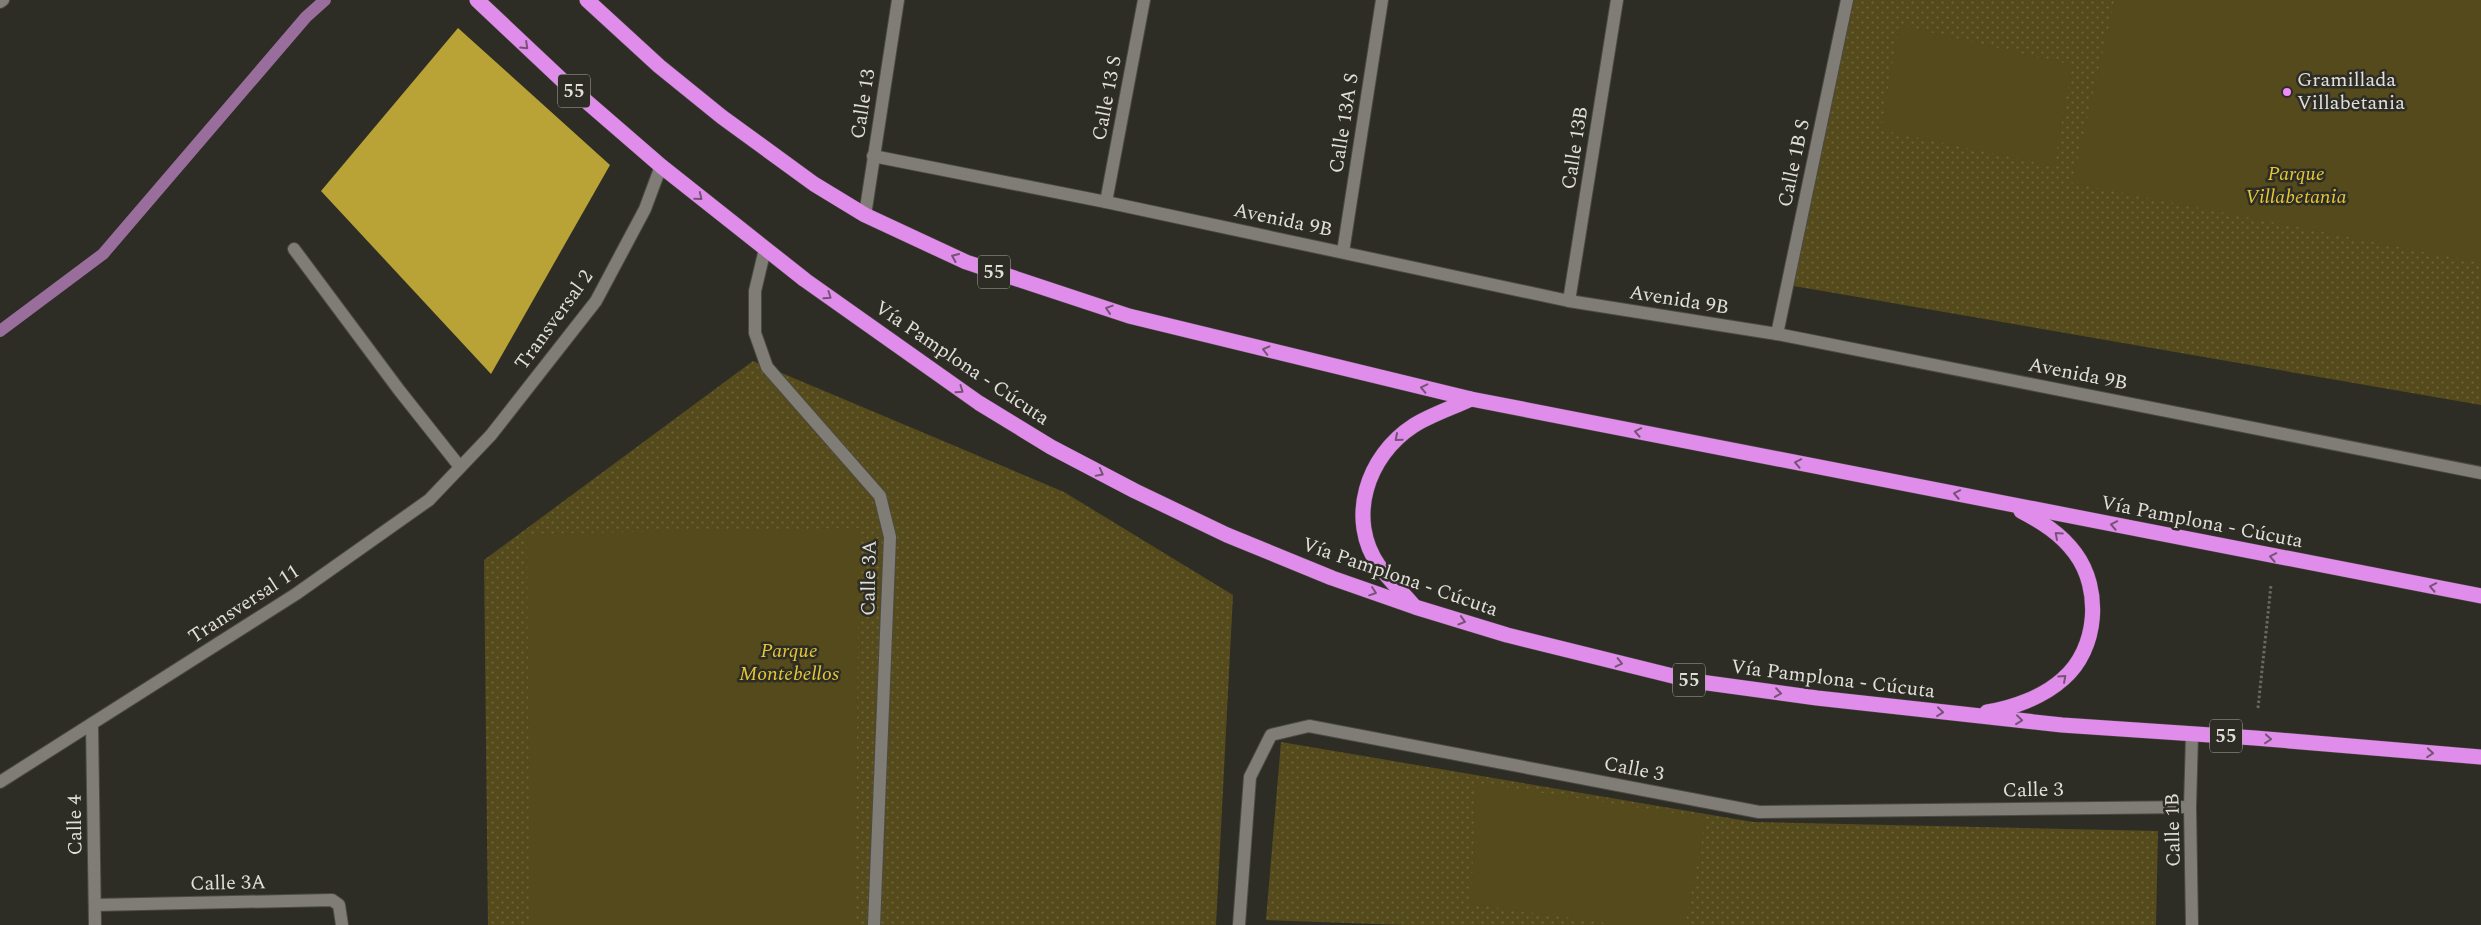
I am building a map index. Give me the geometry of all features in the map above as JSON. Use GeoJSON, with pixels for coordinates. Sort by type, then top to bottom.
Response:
{"type":"FeatureCollection","features":[{"type":"Feature","properties":{"kind":"highway","name":"Vía Pamplona - Cúcuta"},"geometry":{"type":"LineString","coordinates":[[477,0],[661,166],[765,249],[979,403],[1051,446],[1135,491],[1227,535],[1332,578],[1415,607],[1507,635],[1694,681],[1817,698],[1970,715],[2192,735],[2255,738],[2481,757]]}},
{"type":"Feature","properties":{"kind":"highway","name":"Vía Pamplona - Cúcuta"},"geometry":{"type":"LineString","coordinates":[[587,0],[659,66],[722,117],[814,184],[865,215],[966,262],[1128,316],[1471,399],[2005,503],[2274,558],[2481,596]]}},
{"type":"Feature","properties":{"kind":"highway"},"geometry":{"type":"LineString","coordinates":[[1415,607],[1379,565],[1371,550],[1363,512],[1368,483],[1380,457],[1399,436],[1428,418],[1471,399]]}},
{"type":"Feature","properties":{"kind":"highway"},"geometry":{"type":"LineString","coordinates":[[1970,715],[2019,704],[2058,683],[2082,656],[2091,631],[2092,597],[2089,580],[2076,554],[2054,530],[2005,503]]}},
{"type":"Feature","properties":{"kind":"street","name":"Calle 13"},"geometry":{"type":"LineString","coordinates":[[865,215],[898,0]]}},
{"type":"Feature","properties":{"kind":"street","name":"Calle 13 S"},"geometry":{"type":"LineString","coordinates":[[1106,202],[1144,0]]}},
{"type":"Feature","properties":{"kind":"street","name":"Calle 13A S"},"geometry":{"type":"LineString","coordinates":[[1343,252],[1382,0]]}},
{"type":"Feature","properties":{"kind":"street","name":"Calle 13B"},"geometry":{"type":"LineString","coordinates":[[1569,301],[1617,0]]}},
{"type":"Feature","properties":{"kind":"street","name":"Calle 1B S"},"geometry":{"type":"LineString","coordinates":[[1777,334],[1847,0]]}},
{"type":"Feature","properties":{"kind":"street","name":"Avenida 9B"},"geometry":{"type":"LineString","coordinates":[[873,156],[1106,202],[1569,301],[1777,334],[2481,472]]}},
{"type":"Feature","properties":{"kind":"street","name":"Transversal 2"},"geometry":{"type":"LineString","coordinates":[[491,435],[596,302],[645,209],[661,166]]}},
{"type":"Feature","properties":{"kind":"street"},"geometry":{"type":"LineString","coordinates":[[294,249],[399,390],[460,467]]}},
{"type":"Feature","properties":{"kind":"street","name":"Calle 3A"},"geometry":{"type":"LineString","coordinates":[[765,249],[755,291],[755,333],[767,367],[880,496],[890,537],[874,925]]}},
{"type":"Feature","properties":{"kind":"street","name":"Transversal 11"},"geometry":{"type":"LineString","coordinates":[[0,782],[296,594],[429,500],[491,435]]}},
{"type":"Feature","properties":{"kind":"street","name":"Calle 4"},"geometry":{"type":"LineString","coordinates":[[92,724],[95,925]]}},
{"type":"Feature","properties":{"kind":"street","name":"Calle 3"},"geometry":{"type":"LineString","coordinates":[[1239,925],[1250,777],[1271,735],[1309,726],[1759,812],[2190,807]]}},
{"type":"Feature","properties":{"kind":"street","name":"Calle 1B"},"geometry":{"type":"LineString","coordinates":[[2192,735],[2190,807],[2193,869],[2192,925]]}},
{"type":"Feature","properties":{"kind":"street","name":"Calle 3A"},"geometry":{"type":"LineString","coordinates":[[95,905],[332,900],[339,904],[342,925]]}},
{"type":"Feature","properties":{"kind":"path"},"geometry":{"type":"LineString","coordinates":[[2255,738],[2274,558]]}},
{"type":"Feature","properties":{"kind":"green space","name":"Parque Villabetania"},"geometry":{"type":"Polygon","coordinates":[[[1852,0],[2481,0],[2481,405],[1788,285],[1852,0]]]}},
{"type":"Feature","properties":{"kind":"green space","name":"Gramillada Villabetania"},"geometry":{"type":"Polygon","coordinates":[[[2115,0],[2481,0],[2481,263],[2072,183],[2115,0]]]}},
{"type":"Feature","properties":{"kind":"green space"},"geometry":{"type":"Polygon","coordinates":[[[1899,25],[2072,65],[2054,166],[1881,130],[1899,25]]]}},
{"type":"Feature","properties":{"kind":"green space","name":"Parque Montebellos"},"geometry":{"type":"Polygon","coordinates":[[[753,361],[1064,492],[1233,595],[1216,925],[488,925],[484,560],[753,361]]]}},
{"type":"Feature","properties":{"kind":"green space"},"geometry":{"type":"Polygon","coordinates":[[[859,528],[855,925],[530,925],[527,534],[859,528]]]}},
{"type":"Feature","properties":{"kind":"green space"},"geometry":{"type":"Polygon","coordinates":[[[1281,742],[1753,822],[2158,831],[2156,925],[1403,925],[1266,920],[1281,742]]]}},
{"type":"Feature","properties":{"kind":"green space"},"geometry":{"type":"Polygon","coordinates":[[[1476,783],[1706,818],[1685,925],[1621,925],[1471,904],[1476,783]]]}},
{"type":"Feature","properties":{"kind":"building"},"geometry":{"type":"Polygon","coordinates":[[[458,28],[610,165],[491,374],[321,191],[458,28]]]}},
{"type":"Feature","properties":{"kind":"waterway"},"geometry":{"type":"LineString","coordinates":[[0,331],[103,254],[306,17],[325,0]]}},
{"type":"Feature","properties":{"kind":"place","name":"Gramillada Villabetania"},"geometry":{"type":"Point","coordinates":[2287,92]}}]}
